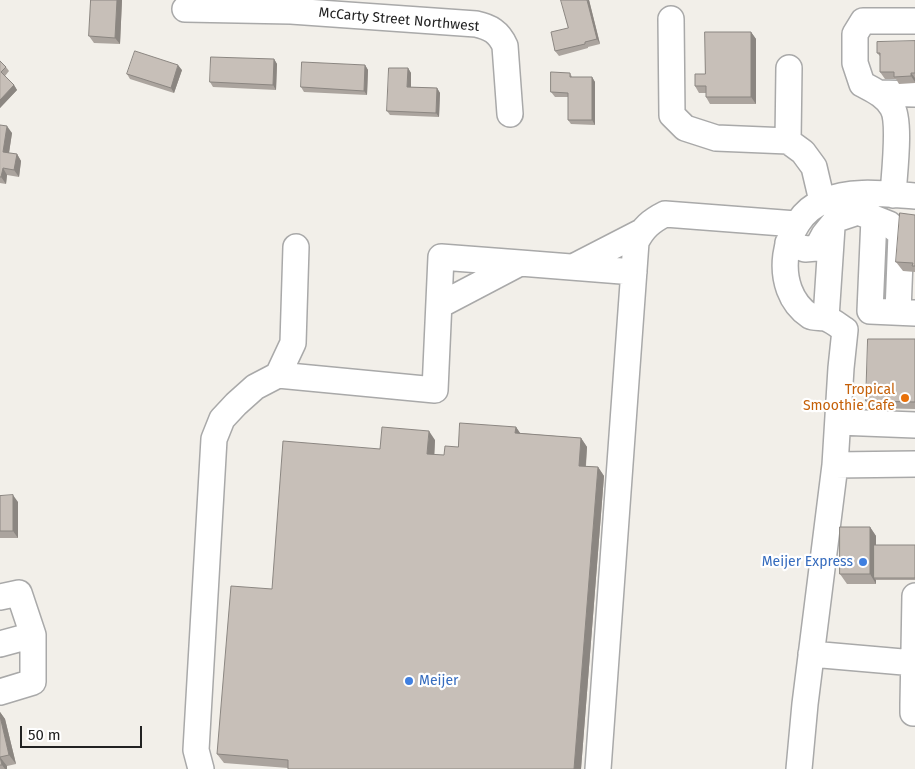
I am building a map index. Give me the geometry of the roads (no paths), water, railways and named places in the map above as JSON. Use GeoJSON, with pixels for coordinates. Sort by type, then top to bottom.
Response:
{"type":"FeatureCollection","features":[{"type":"Feature","properties":{"kind":"street","name":"McCarty Street Northwest"},"geometry":{"type":"LineString","coordinates":[[185,8],[291,6],[476,24],[489,27],[501,36],[505,46],[510,114]]}},
{"type":"Feature","properties":{"kind":"street"},"geometry":{"type":"LineString","coordinates":[[671,19],[672,115],[685,128],[716,138],[788,141],[804,152],[814,168],[822,202]]}},
{"type":"Feature","properties":{"kind":"street"},"geometry":{"type":"LineString","coordinates":[[573,267],[641,232],[652,221],[664,214],[792,233],[805,250],[817,248],[837,219],[858,212],[889,224],[901,234],[906,313],[870,311],[835,324],[811,317],[792,298],[784,271],[792,233],[810,209],[842,194],[904,195],[906,138],[897,128],[893,107],[880,93],[862,84],[855,63],[855,34],[863,21],[915,20]]}},
{"type":"Feature","properties":{"kind":"street"},"geometry":{"type":"LineString","coordinates":[[788,141],[789,68]]}},
{"type":"Feature","properties":{"kind":"street"},"geometry":{"type":"LineString","coordinates":[[880,93],[915,94]]}},
{"type":"Feature","properties":{"kind":"street"},"geometry":{"type":"LineString","coordinates":[[870,311],[874,218]]}},
{"type":"Feature","properties":{"kind":"street"},"geometry":{"type":"LineString","coordinates":[[799,769],[811,654],[835,465],[838,422],[841,368],[835,324],[832,224]]}},
{"type":"Feature","properties":{"kind":"street"},"geometry":{"type":"LineString","coordinates":[[598,769],[636,242],[641,232]]}},
{"type":"Feature","properties":{"kind":"street"},"geometry":{"type":"LineString","coordinates":[[278,375],[293,343],[296,247]]}},
{"type":"Feature","properties":{"kind":"street"},"geometry":{"type":"LineString","coordinates":[[201,769],[196,750],[214,439],[222,419],[255,387],[278,375],[435,390],[441,257],[634,272]]}},
{"type":"Feature","properties":{"kind":"street"},"geometry":{"type":"LineString","coordinates":[[440,305],[520,263]]}},
{"type":"Feature","properties":{"kind":"street"},"geometry":{"type":"LineString","coordinates":[[838,422],[915,425]]}},
{"type":"Feature","properties":{"kind":"street"},"geometry":{"type":"LineString","coordinates":[[835,465],[915,464]]}},
{"type":"Feature","properties":{"kind":"street"},"geometry":{"type":"LineString","coordinates":[[0,598],[19,593],[33,635],[33,682],[0,692]]}},
{"type":"Feature","properties":{"kind":"street"},"geometry":{"type":"LineString","coordinates":[[915,596],[913,704],[913,713],[915,713]]}},
{"type":"Feature","properties":{"kind":"street"},"geometry":{"type":"LineString","coordinates":[[0,644],[33,635]]}},
{"type":"Feature","properties":{"kind":"street"},"geometry":{"type":"LineString","coordinates":[[811,654],[915,663]]}},
{"type":"Feature","properties":{"kind":"place","name":"Tropical Smoothie Cafe"},"geometry":{"type":"Point","coordinates":[905,398]}},
{"type":"Feature","properties":{"kind":"place","name":"Meijer Express"},"geometry":{"type":"Point","coordinates":[863,562]}},
{"type":"Feature","properties":{"kind":"place","name":"Meijer"},"geometry":{"type":"Point","coordinates":[409,681]}}]}
